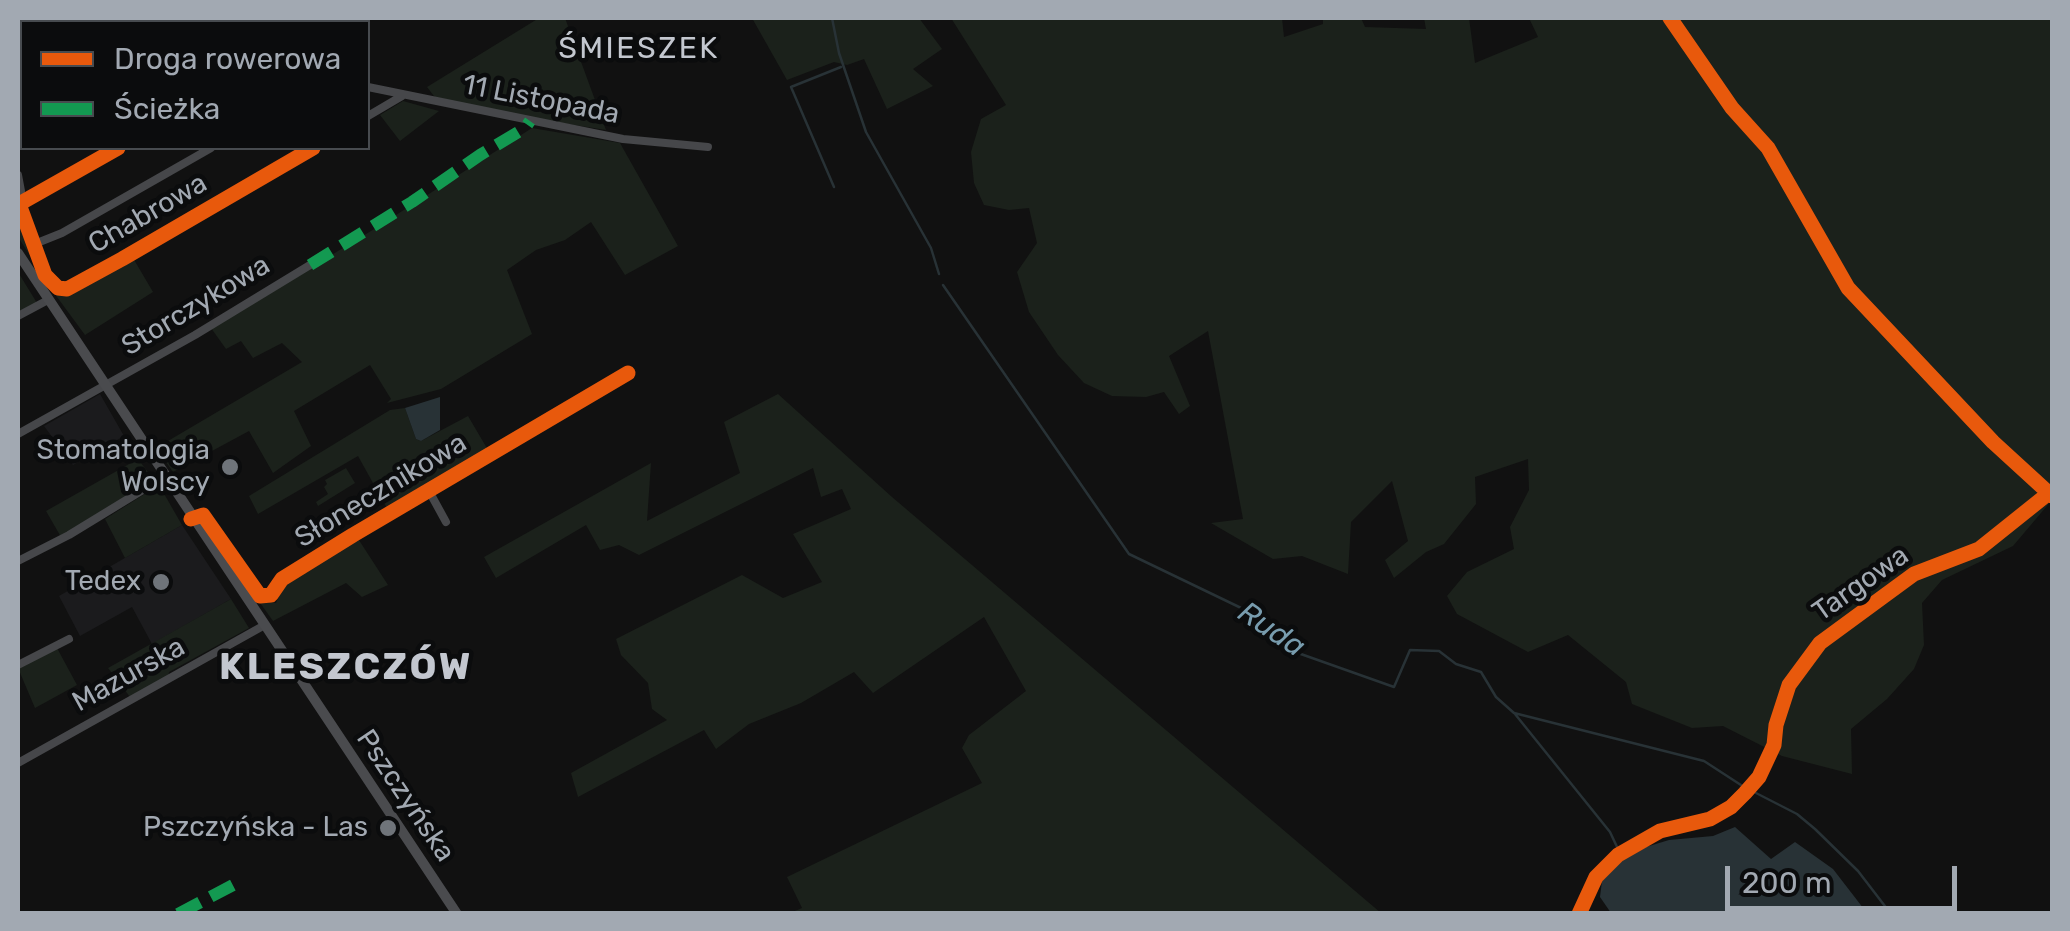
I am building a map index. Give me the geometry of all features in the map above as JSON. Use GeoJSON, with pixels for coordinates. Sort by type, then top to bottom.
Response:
{"type":"FeatureCollection","features":[{"type":"Feature","properties":{"kind":"main road","name":"Pszczyńska"},"geometry":{"type":"LineString","coordinates":[[18,253],[191,519],[457,914]]}},
{"type":"Feature","properties":{"kind":"street","name":"11 Listopada"},"geometry":{"type":"LineString","coordinates":[[370,88],[623,139],[708,147]]}},
{"type":"Feature","properties":{"kind":"street"},"geometry":{"type":"LineString","coordinates":[[370,115],[402,96]]}},
{"type":"Feature","properties":{"kind":"street"},"geometry":{"type":"LineString","coordinates":[[18,204],[114,150]]}},
{"type":"Feature","properties":{"kind":"street"},"geometry":{"type":"LineString","coordinates":[[18,175],[18,204],[32,246],[207,150]]}},
{"type":"Feature","properties":{"kind":"street","name":"Chabrowa"},"geometry":{"type":"LineString","coordinates":[[32,246],[45,274],[58,288],[66,290],[310,150]]}},
{"type":"Feature","properties":{"kind":"street","name":"Storczykowa"},"geometry":{"type":"LineString","coordinates":[[18,434],[310,265]]}},
{"type":"Feature","properties":{"kind":"street"},"geometry":{"type":"LineString","coordinates":[[18,316],[48,300]]}},
{"type":"Feature","properties":{"kind":"street","name":"Słonecznikowa"},"geometry":{"type":"LineString","coordinates":[[191,519],[203,514],[260,596],[272,594],[282,579],[628,373]]}},
{"type":"Feature","properties":{"kind":"street"},"geometry":{"type":"LineString","coordinates":[[18,561],[69,535],[164,476]]}},
{"type":"Feature","properties":{"kind":"street","name":"Słonecznikowa"},"geometry":{"type":"LineString","coordinates":[[428,491],[446,522]]}},
{"type":"Feature","properties":{"kind":"street","name":"Targowa"},"geometry":{"type":"LineString","coordinates":[[1578,914],[1596,877],[1618,855],[1660,831],[1710,819],[1731,808],[1745,794],[1759,777],[1774,745],[1776,724],[1789,685],[1820,643],[1914,574],[1979,549],[2049,493],[2052,496]]}},
{"type":"Feature","properties":{"kind":"street","name":"Mazurska"},"geometry":{"type":"LineString","coordinates":[[18,763],[263,626]]}},
{"type":"Feature","properties":{"kind":"street"},"geometry":{"type":"LineString","coordinates":[[18,665],[69,639]]}},
{"type":"Feature","properties":{"kind":"shaded area"},"geometry":{"type":"Polygon","coordinates":[[[539,18],[565,18],[606,130],[440,104],[427,87],[539,18]]]}},
{"type":"Feature","properties":{"kind":"shaded area"},"geometry":{"type":"Polygon","coordinates":[[[752,18],[919,18],[942,49],[913,69],[933,86],[887,109],[864,59],[847,65],[834,62],[787,80],[752,18]]]}},
{"type":"Feature","properties":{"kind":"shaded area"},"geometry":{"type":"Polygon","coordinates":[[[951,18],[1282,18],[1284,37],[1323,24],[1323,18],[1361,18],[1365,27],[1426,29],[1424,18],[1469,18],[1475,63],[1538,37],[1529,18],[2052,18],[2052,500],[2013,546],[1942,580],[1922,603],[1924,645],[1914,669],[1887,699],[1851,729],[1852,774],[1782,756],[1723,726],[1692,728],[1632,704],[1626,682],[1568,635],[1528,652],[1457,614],[1447,596],[1467,572],[1514,549],[1510,527],[1529,490],[1528,459],[1475,477],[1476,504],[1444,544],[1426,552],[1394,578],[1385,560],[1408,541],[1392,481],[1351,522],[1348,574],[1302,556],[1273,559],[1211,523],[1243,519],[1208,331],[1169,356],[1190,406],[1179,414],[1164,392],[1146,397],[1112,396],[1084,383],[1058,355],[1029,312],[1017,272],[1037,243],[1029,208],[1009,210],[984,205],[974,183],[971,152],[981,119],[1006,105],[951,18]]]}},
{"type":"Feature","properties":{"kind":"shaded area"},"geometry":{"type":"Polygon","coordinates":[[[403,101],[439,111],[400,141],[380,115],[403,101]]]}},
{"type":"Feature","properties":{"kind":"shaded area"},"geometry":{"type":"Polygon","coordinates":[[[532,128],[620,143],[678,246],[625,275],[591,222],[507,270],[532,334],[441,389],[387,403],[391,399],[370,365],[294,411],[311,446],[273,473],[249,431],[173,472],[156,448],[302,362],[282,343],[253,358],[241,341],[226,349],[211,328],[532,128]]]}},
{"type":"Feature","properties":{"kind":"shaded area"},"geometry":{"type":"Polygon","coordinates":[[[18,216],[32,256],[54,290],[62,294],[133,258],[153,292],[85,335],[57,297],[18,237],[18,216]]]}},
{"type":"Feature","properties":{"kind":"shaded area"},"geometry":{"type":"Polygon","coordinates":[[[18,272],[37,303],[18,312],[18,272]]]}},
{"type":"Feature","properties":{"kind":"shaded area"},"geometry":{"type":"Polygon","coordinates":[[[100,394],[124,436],[73,465],[44,426],[100,394]]]}},
{"type":"Feature","properties":{"kind":"shaded area"},"geometry":{"type":"Polygon","coordinates":[[[778,394],[892,497],[1381,913],[790,913],[802,908],[787,877],[982,783],[962,748],[969,735],[1026,691],[984,617],[873,693],[854,672],[801,703],[749,724],[716,749],[704,730],[578,797],[571,773],[667,720],[652,709],[648,683],[621,655],[616,639],[742,575],[783,598],[822,582],[793,534],[851,509],[842,489],[821,497],[813,468],[639,555],[619,545],[600,550],[586,525],[496,578],[484,557],[651,463],[647,521],[740,473],[724,422],[778,394]]]}},
{"type":"Feature","properties":{"kind":"shaded area"},"geometry":{"type":"Polygon","coordinates":[[[440,397],[440,430],[421,441],[416,439],[405,408],[440,397]]]}},
{"type":"Feature","properties":{"kind":"shaded area"},"geometry":{"type":"Polygon","coordinates":[[[405,408],[416,439],[421,441],[468,416],[488,450],[388,510],[358,456],[258,514],[249,496],[390,410],[405,408]]]}},
{"type":"Feature","properties":{"kind":"shaded area"},"geometry":{"type":"Polygon","coordinates":[[[138,459],[154,480],[61,537],[46,511],[138,459]]]}},
{"type":"Feature","properties":{"kind":"shaded area"},"geometry":{"type":"Polygon","coordinates":[[[346,468],[355,483],[318,506],[316,502],[328,494],[325,480],[346,468]]]}},
{"type":"Feature","properties":{"kind":"shaded area"},"geometry":{"type":"Polygon","coordinates":[[[159,485],[182,525],[125,558],[105,519],[159,485]]]}},
{"type":"Feature","properties":{"kind":"shaded area"},"geometry":{"type":"Polygon","coordinates":[[[182,525],[231,599],[152,644],[132,607],[80,636],[59,596],[182,525]]]}},
{"type":"Feature","properties":{"kind":"shaded area"},"geometry":{"type":"Polygon","coordinates":[[[357,537],[388,585],[362,597],[346,583],[273,621],[258,600],[276,603],[284,584],[357,537]]]}},
{"type":"Feature","properties":{"kind":"shaded area"},"geometry":{"type":"Polygon","coordinates":[[[231,599],[249,628],[169,672],[168,679],[130,697],[108,668],[231,599]]]}},
{"type":"Feature","properties":{"kind":"shaded area"},"geometry":{"type":"Polygon","coordinates":[[[57,648],[77,685],[35,708],[18,668],[57,648]]]}},
{"type":"Feature","properties":{"kind":"shaded area"},"geometry":{"type":"Polygon","coordinates":[[[1735,827],[1771,859],[1795,842],[1833,869],[1867,913],[1611,913],[1600,897],[1602,881],[1623,859],[1646,847],[1669,840],[1713,836],[1735,827]]]}},
{"type":"Feature","properties":{"kind":"waterway","name":"Ruda"},"geometry":{"type":"LineString","coordinates":[[832,18],[839,53],[866,132],[931,248],[939,274]]}},
{"type":"Feature","properties":{"kind":"waterway"},"geometry":{"type":"LineString","coordinates":[[834,187],[791,87],[841,67]]}},
{"type":"Feature","properties":{"kind":"waterway","name":"Ruda"},"geometry":{"type":"LineString","coordinates":[[943,285],[1129,554],[1264,619],[1298,653],[1394,687],[1410,650],[1439,651],[1456,664],[1481,672],[1496,697],[1514,713],[1704,761],[1744,787]]}},
{"type":"Feature","properties":{"kind":"waterway"},"geometry":{"type":"LineString","coordinates":[[1515,714],[1610,832],[1618,849]]}},
{"type":"Feature","properties":{"kind":"waterway","name":"Ruda"},"geometry":{"type":"LineString","coordinates":[[1756,793],[1797,814],[1815,829],[1858,871],[1891,914]]}},
{"type":"Feature","properties":{"kind":"marked path"},"geometry":{"type":"LineString","coordinates":[[310,265],[412,202],[530,121]]}},
{"type":"Feature","properties":{"kind":"marked path"},"geometry":{"type":"LineString","coordinates":[[178,914],[233,885]]}},
{"type":"Feature","properties":{"kind":"cycle path"},"geometry":{"type":"LineString","coordinates":[[1670,18],[1732,108],[1768,148],[1848,288],[1993,442],[2052,496]]}},
{"type":"Feature","properties":{"kind":"cycle path"},"geometry":{"type":"LineString","coordinates":[[114,150],[19,204],[45,275],[58,288],[67,289],[122,259],[310,150]]}},
{"type":"Feature","properties":{"kind":"cycle path"},"geometry":{"type":"LineString","coordinates":[[191,519],[203,515],[260,596],[271,595],[282,579],[628,373]]}},
{"type":"Feature","properties":{"kind":"cycle path"},"geometry":{"type":"LineString","coordinates":[[1579,914],[1596,877],[1618,855],[1660,831],[1710,819],[1745,793],[1759,777],[1774,745],[1789,685],[1820,643],[1914,574],[1979,549],[2049,493]]}},
{"type":"Feature","properties":{"kind":"place","name":"Stomatologia Wolscy"},"geometry":{"type":"Point","coordinates":[230,467]}},
{"type":"Feature","properties":{"kind":"place","name":"Tedex"},"geometry":{"type":"Point","coordinates":[161,582]}},
{"type":"Feature","properties":{"kind":"place","name":"Pszczyńska - Las"},"geometry":{"type":"Point","coordinates":[388,828]}},
{"type":"Feature","properties":{"kind":"district","name":"ŚMIESZEK"},"geometry":{"type":"Point","coordinates":[639,49]}},
{"type":"Feature","properties":{"kind":"district","name":"KLESZCZÓW"},"geometry":{"type":"Point","coordinates":[346,668]}}]}
